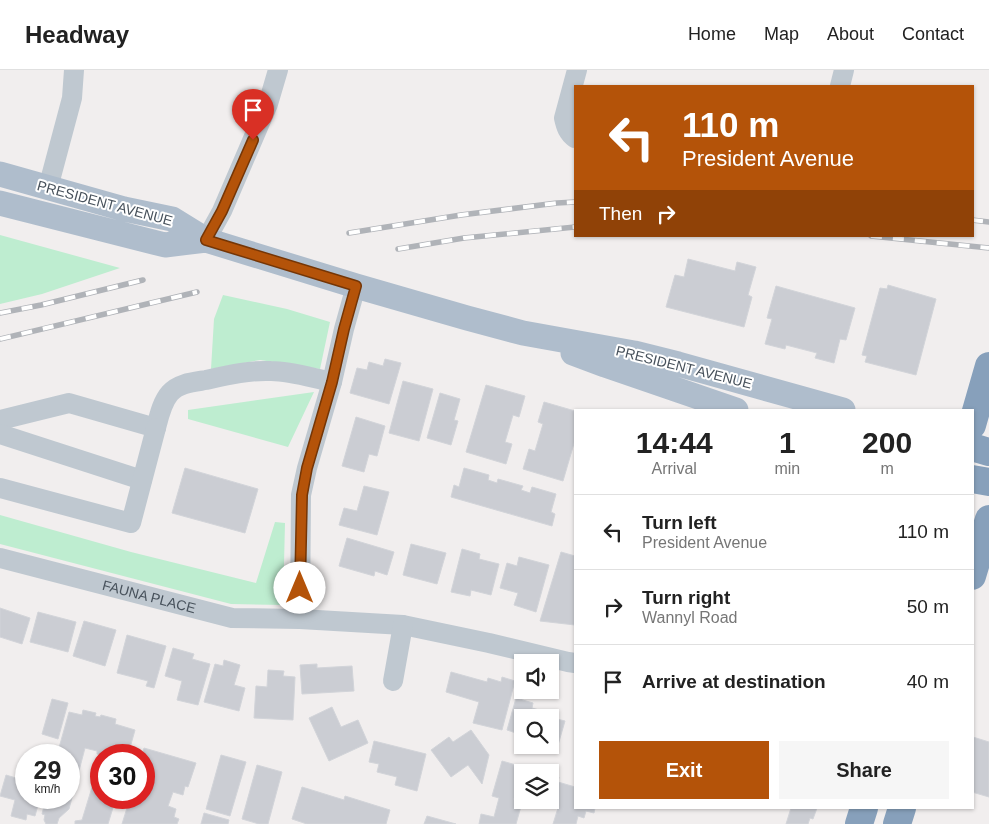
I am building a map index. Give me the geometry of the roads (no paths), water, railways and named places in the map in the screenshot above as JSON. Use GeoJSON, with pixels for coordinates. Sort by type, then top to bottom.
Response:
{"type":"FeatureCollection","features":[{"type":"Feature","properties":{"kind":"highway"},"geometry":{"type":"LineString","coordinates":[[974,417],[989,366]]}},
{"type":"Feature","properties":{"kind":"highway"},"geometry":{"type":"LineString","coordinates":[[974,448],[989,452]]}},
{"type":"Feature","properties":{"kind":"highway"},"geometry":{"type":"LineString","coordinates":[[974,479],[989,482]]}},
{"type":"Feature","properties":{"kind":"highway"},"geometry":{"type":"LineString","coordinates":[[974,569],[989,519]]}},
{"type":"Feature","properties":{"kind":"highway"},"geometry":{"type":"LineString","coordinates":[[859,824],[864,809]]}},
{"type":"Feature","properties":{"kind":"highway"},"geometry":{"type":"LineString","coordinates":[[897,824],[902,809]]}},
{"type":"Feature","properties":{"kind":"main road","name":"PRESIDENT AVENUE"},"geometry":{"type":"LineString","coordinates":[[0,174],[124,209],[172,219],[206,240],[356,286],[523,333],[634,353],[840,409]]}},
{"type":"Feature","properties":{"kind":"main road","name":"PRESIDENT AVENUE"},"geometry":{"type":"LineString","coordinates":[[0,203],[165,245],[206,240]]}},
{"type":"Feature","properties":{"kind":"main road","name":"PRESIDENT AVENUE"},"geometry":{"type":"LineString","coordinates":[[523,333],[605,366],[733,409]]}},
{"type":"Feature","properties":{"kind":"street"},"geometry":{"type":"LineString","coordinates":[[48,188],[72,98],[74,70]]}},
{"type":"Feature","properties":{"kind":"street"},"geometry":{"type":"LineString","coordinates":[[206,240],[222,211],[268,104],[278,70]]}},
{"type":"Feature","properties":{"kind":"street"},"geometry":{"type":"LineString","coordinates":[[574,137],[566,126],[564,118],[577,70]]}},
{"type":"Feature","properties":{"kind":"street"},"geometry":{"type":"LineString","coordinates":[[840,85],[844,70]]}},
{"type":"Feature","properties":{"kind":"street"},"geometry":{"type":"LineString","coordinates":[[300,619],[302,495],[307,468],[332,382],[356,286]]}},
{"type":"Feature","properties":{"kind":"street"},"geometry":{"type":"LineString","coordinates":[[0,488],[130,522],[162,405],[172,391],[179,386],[254,371],[273,371],[332,382]]}},
{"type":"Feature","properties":{"kind":"street"},"geometry":{"type":"LineString","coordinates":[[0,420],[69,403],[156,428]]}},
{"type":"Feature","properties":{"kind":"street"},"geometry":{"type":"LineString","coordinates":[[0,434],[142,480]]}},
{"type":"Feature","properties":{"kind":"street","name":"FAUNA PLACE"},"geometry":{"type":"LineString","coordinates":[[0,558],[232,618],[300,619],[403,626],[489,643],[574,663]]}},
{"type":"Feature","properties":{"kind":"street"},"geometry":{"type":"LineString","coordinates":[[394,681],[403,626]]}},
{"type":"Feature","properties":{"kind":"railway"},"geometry":{"type":"LineString","coordinates":[[349,233],[461,215],[574,202]]}},
{"type":"Feature","properties":{"kind":"railway"},"geometry":{"type":"LineString","coordinates":[[974,220],[989,222]]}},
{"type":"Feature","properties":{"kind":"railway"},"geometry":{"type":"LineString","coordinates":[[398,249],[464,238],[574,227]]}},
{"type":"Feature","properties":{"kind":"railway"},"geometry":{"type":"LineString","coordinates":[[881,237],[989,248]]}},
{"type":"Feature","properties":{"kind":"railway"},"geometry":{"type":"LineString","coordinates":[[0,313],[143,280]]}},
{"type":"Feature","properties":{"kind":"railway"},"geometry":{"type":"LineString","coordinates":[[0,339],[197,292]]}}]}
